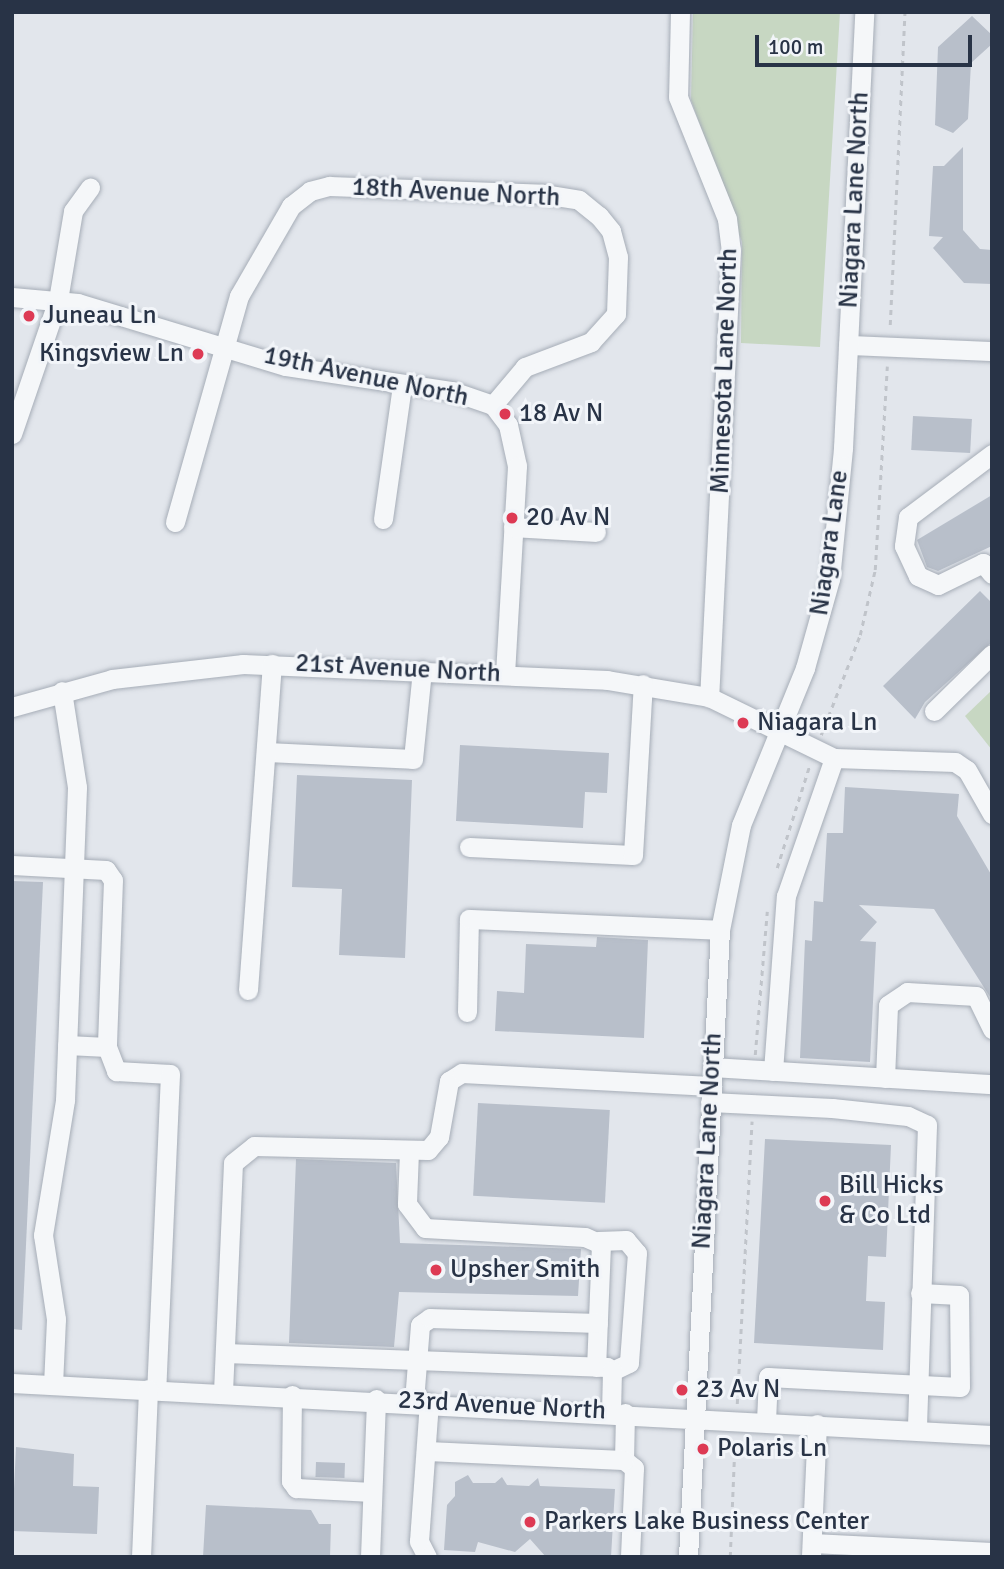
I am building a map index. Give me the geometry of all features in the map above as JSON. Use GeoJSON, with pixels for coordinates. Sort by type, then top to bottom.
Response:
{"type":"FeatureCollection","features":[{"type":"Feature","properties":{"kind":"street","name":"Minnesota Lane North"},"geometry":{"type":"LineString","coordinates":[[680,12],[678,97],[727,219],[732,250],[709,697]]}},
{"type":"Feature","properties":{"kind":"street","name":"Niagara Lane North"},"geometry":{"type":"LineString","coordinates":[[848,345],[864,12]]}},
{"type":"Feature","properties":{"kind":"street","name":"18th Avenue North"},"geometry":{"type":"LineString","coordinates":[[175,522],[221,345],[239,296],[285,217],[310,191],[329,186],[579,200],[611,231],[618,257],[616,314],[591,342],[525,367],[493,405]]}},
{"type":"Feature","properties":{"kind":"street"},"geometry":{"type":"LineString","coordinates":[[12,434],[58,300],[72,211],[90,188]]}},
{"type":"Feature","properties":{"kind":"street","name":"19th Avenue North"},"geometry":{"type":"LineString","coordinates":[[12,297],[58,300],[286,366],[452,391],[493,405],[515,442],[505,674]]}},
{"type":"Feature","properties":{"kind":"street"},"geometry":{"type":"LineString","coordinates":[[848,345],[992,351]]}},
{"type":"Feature","properties":{"kind":"street","name":"Niagara Lane"},"geometry":{"type":"LineString","coordinates":[[777,733],[816,637],[830,579],[848,345]]}},
{"type":"Feature","properties":{"kind":"street"},"geometry":{"type":"LineString","coordinates":[[383,519],[402,385]]}},
{"type":"Feature","properties":{"kind":"street"},"geometry":{"type":"LineString","coordinates":[[989,565],[938,585],[918,576],[904,546],[908,517],[992,454]]}},
{"type":"Feature","properties":{"kind":"street"},"geometry":{"type":"LineString","coordinates":[[513,527],[596,531]]}},
{"type":"Feature","properties":{"kind":"street"},"geometry":{"type":"LineString","coordinates":[[934,711],[992,654]]}},
{"type":"Feature","properties":{"kind":"street","name":"21st Avenue North"},"geometry":{"type":"LineString","coordinates":[[12,707],[62,691],[178,669],[272,664],[505,674],[643,684],[709,697],[753,715],[777,733],[834,758]]}},
{"type":"Feature","properties":{"kind":"street"},"geometry":{"type":"LineString","coordinates":[[248,990],[272,664]]}},
{"type":"Feature","properties":{"kind":"street"},"geometry":{"type":"LineString","coordinates":[[266,752],[413,759],[422,670]]}},
{"type":"Feature","properties":{"kind":"street"},"geometry":{"type":"LineString","coordinates":[[469,847],[633,855],[643,684]]}},
{"type":"Feature","properties":{"kind":"street"},"geometry":{"type":"LineString","coordinates":[[53,1385],[57,1319],[43,1235],[63,1117],[76,769],[62,691]]}},
{"type":"Feature","properties":{"kind":"street","name":"Niagara Lane North"},"geometry":{"type":"LineString","coordinates":[[688,1557],[720,930],[741,825],[777,733]]}},
{"type":"Feature","properties":{"kind":"street"},"geometry":{"type":"LineString","coordinates":[[773,1071],[786,896],[834,758],[955,762],[967,771],[992,814]]}},
{"type":"Feature","properties":{"kind":"street"},"geometry":{"type":"LineString","coordinates":[[12,864],[106,870],[113,880],[107,1047],[116,1071],[170,1074],[141,1557]]}},
{"type":"Feature","properties":{"kind":"street"},"geometry":{"type":"LineString","coordinates":[[467,1012],[469,919],[720,930]]}},
{"type":"Feature","properties":{"kind":"street"},"geometry":{"type":"LineString","coordinates":[[885,1078],[888,1005],[907,992],[976,996],[992,1029]]}},
{"type":"Feature","properties":{"kind":"street"},"geometry":{"type":"LineString","coordinates":[[67,1045],[107,1047]]}},
{"type":"Feature","properties":{"kind":"street"},"geometry":{"type":"LineString","coordinates":[[711,1085],[773,1071],[992,1084]]}},
{"type":"Feature","properties":{"kind":"street"},"geometry":{"type":"LineString","coordinates":[[223,1392],[233,1163],[265,1143],[409,1151],[435,1146],[446,1090],[462,1073],[711,1085],[832,1108],[908,1116],[927,1125],[915,1385],[916,1429]]}},
{"type":"Feature","properties":{"kind":"street"},"geometry":{"type":"LineString","coordinates":[[225,1353],[604,1369],[629,1363],[637,1254],[626,1240],[598,1241],[425,1228],[407,1204],[409,1151]]}},
{"type":"Feature","properties":{"kind":"street"},"geometry":{"type":"LineString","coordinates":[[598,1241],[598,1322],[604,1369],[618,1412],[624,1460]]}},
{"type":"Feature","properties":{"kind":"street"},"geometry":{"type":"LineString","coordinates":[[766,1421],[768,1377],[960,1387],[959,1295],[920,1293]]}},
{"type":"Feature","properties":{"kind":"street"},"geometry":{"type":"LineString","coordinates":[[427,1557],[419,1541],[426,1451],[415,1360],[420,1325],[430,1318],[598,1322]]}},
{"type":"Feature","properties":{"kind":"street","name":"23rd Avenue North"},"geometry":{"type":"LineString","coordinates":[[12,1384],[422,1401],[992,1435]]}},
{"type":"Feature","properties":{"kind":"street"},"geometry":{"type":"LineString","coordinates":[[292,1395],[291,1481],[296,1488],[372,1492]]}},
{"type":"Feature","properties":{"kind":"street"},"geometry":{"type":"LineString","coordinates":[[370,1557],[376,1399]]}},
{"type":"Feature","properties":{"kind":"street"},"geometry":{"type":"LineString","coordinates":[[817,1424],[811,1550],[992,1552]]}},
{"type":"Feature","properties":{"kind":"street"},"geometry":{"type":"LineString","coordinates":[[426,1451],[624,1460],[634,1468],[630,1557]]}},
{"type":"Feature","properties":{"kind":"path"},"geometry":{"type":"LineString","coordinates":[[890,325],[905,12]]}},
{"type":"Feature","properties":{"kind":"path"},"geometry":{"type":"LineString","coordinates":[[730,1557],[735,1432]]}},
{"type":"Feature","properties":{"kind":"green space"},"geometry":{"type":"Polygon","coordinates":[[[693,12],[840,12],[820,347],[741,343],[742,242],[691,100],[693,12]]]}},
{"type":"Feature","properties":{"kind":"green space"},"geometry":{"type":"Polygon","coordinates":[[[992,690],[992,750],[965,716],[992,690]]]}},
{"type":"Feature","properties":{"kind":"building"},"geometry":{"type":"Polygon","coordinates":[[[972,16],[992,35],[992,44],[971,63],[968,119],[953,133],[935,125],[938,47],[972,16]]]}},
{"type":"Feature","properties":{"kind":"building"},"geometry":{"type":"Polygon","coordinates":[[[963,147],[963,230],[980,249],[992,250],[992,284],[964,283],[933,248],[943,237],[929,236],[933,166],[944,166],[963,147]]]}},
{"type":"Feature","properties":{"kind":"building"},"geometry":{"type":"Polygon","coordinates":[[[913,416],[972,419],[970,453],[911,450],[913,416]]]}},
{"type":"Feature","properties":{"kind":"building"},"geometry":{"type":"Polygon","coordinates":[[[992,495],[992,546],[938,571],[927,567],[917,540],[992,495]]]}},
{"type":"Feature","properties":{"kind":"building"},"geometry":{"type":"Polygon","coordinates":[[[980,591],[992,603],[992,642],[925,702],[915,719],[883,686],[980,591]]]}},
{"type":"Feature","properties":{"kind":"building"},"geometry":{"type":"Polygon","coordinates":[[[460,745],[609,753],[607,793],[585,792],[583,828],[456,821],[460,745]]]}},
{"type":"Feature","properties":{"kind":"building"},"geometry":{"type":"Polygon","coordinates":[[[297,775],[412,780],[405,958],[339,955],[342,889],[292,887],[297,775]]]}},
{"type":"Feature","properties":{"kind":"building"},"geometry":{"type":"Polygon","coordinates":[[[845,787],[959,794],[957,816],[992,876],[992,1000],[934,909],[859,905],[877,922],[860,941],[876,942],[870,1062],[800,1058],[805,940],[812,941],[814,901],[823,902],[827,833],[843,833],[845,787]]]}},
{"type":"Feature","properties":{"kind":"building"},"geometry":{"type":"Polygon","coordinates":[[[12,881],[43,882],[22,1330],[12,1329],[12,881]]]}},
{"type":"Feature","properties":{"kind":"building"},"geometry":{"type":"Polygon","coordinates":[[[597,937],[648,940],[644,1038],[495,1031],[497,991],[524,993],[526,944],[596,947],[597,937]]]}},
{"type":"Feature","properties":{"kind":"building"},"geometry":{"type":"Polygon","coordinates":[[[478,1103],[610,1110],[605,1203],[473,1196],[478,1103]]]}},
{"type":"Feature","properties":{"kind":"building","name":"Bill Hicks & Co Ltd"},"geometry":{"type":"Polygon","coordinates":[[[765,1139],[891,1145],[886,1257],[868,1256],[866,1301],[885,1302],[883,1350],[754,1343],[765,1139]]]}},
{"type":"Feature","properties":{"kind":"building","name":"Upsher Smith"},"geometry":{"type":"Polygon","coordinates":[[[296,1159],[396,1163],[400,1243],[581,1249],[578,1296],[399,1292],[394,1347],[289,1343],[296,1159]]]}},
{"type":"Feature","properties":{"kind":"building"},"geometry":{"type":"Polygon","coordinates":[[[16,1447],[74,1454],[73,1486],[99,1487],[97,1534],[12,1531],[16,1447]]]}},
{"type":"Feature","properties":{"kind":"building"},"geometry":{"type":"Polygon","coordinates":[[[316,1462],[345,1463],[344,1478],[315,1477],[316,1462]]]}},
{"type":"Feature","properties":{"kind":"building","name":"Parkers Lake Business Center"},"geometry":{"type":"Polygon","coordinates":[[[468,1475],[473,1483],[495,1483],[502,1477],[507,1485],[529,1486],[538,1478],[540,1486],[615,1489],[611,1557],[546,1557],[530,1539],[515,1552],[478,1542],[475,1552],[444,1550],[447,1505],[455,1496],[455,1482],[468,1475]]]}},
{"type":"Feature","properties":{"kind":"building"},"geometry":{"type":"Polygon","coordinates":[[[206,1505],[311,1510],[319,1524],[331,1524],[330,1557],[203,1557],[206,1505]]]}},
{"type":"Feature","properties":{"kind":"place","name":"Juneau Ln"},"geometry":{"type":"Point","coordinates":[29,316]}},
{"type":"Feature","properties":{"kind":"place","name":"Kingsview Ln"},"geometry":{"type":"Point","coordinates":[198,354]}},
{"type":"Feature","properties":{"kind":"place","name":"18 Av N"},"geometry":{"type":"Point","coordinates":[505,414]}},
{"type":"Feature","properties":{"kind":"place","name":"20 Av N"},"geometry":{"type":"Point","coordinates":[512,518]}},
{"type":"Feature","properties":{"kind":"place","name":"Niagara Ln"},"geometry":{"type":"Point","coordinates":[743,723]}},
{"type":"Feature","properties":{"kind":"place","name":"Bill Hicks & Co Ltd"},"geometry":{"type":"Point","coordinates":[825,1201]}},
{"type":"Feature","properties":{"kind":"place","name":"Upsher Smith"},"geometry":{"type":"Point","coordinates":[436,1270]}},
{"type":"Feature","properties":{"kind":"place","name":"23 Av N"},"geometry":{"type":"Point","coordinates":[682,1390]}},
{"type":"Feature","properties":{"kind":"place","name":"Polaris Ln"},"geometry":{"type":"Point","coordinates":[703,1449]}},
{"type":"Feature","properties":{"kind":"place","name":"Parkers Lake Business Center"},"geometry":{"type":"Point","coordinates":[530,1522]}}]}
